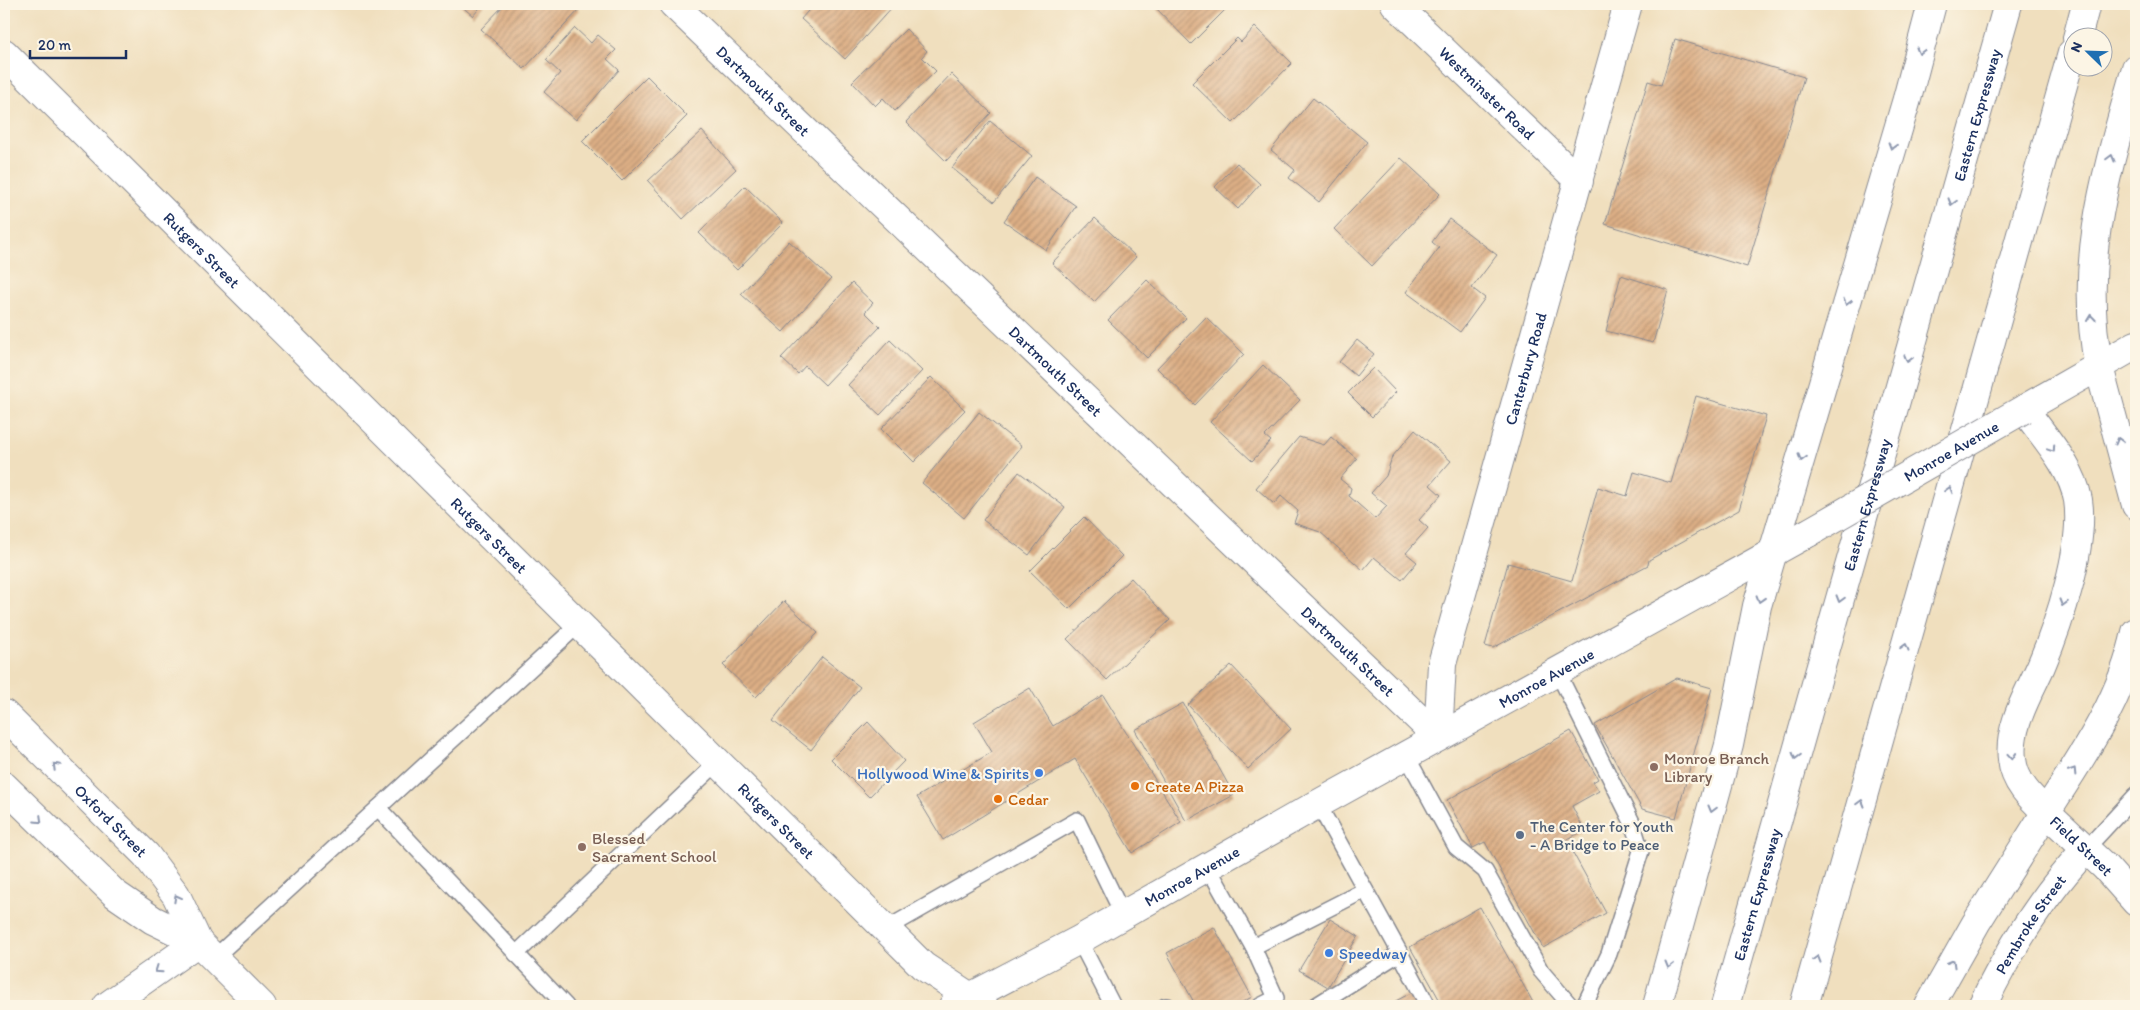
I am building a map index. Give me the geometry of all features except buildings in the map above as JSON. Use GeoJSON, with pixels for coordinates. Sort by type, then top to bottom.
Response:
{"type":"FeatureCollection","features":[{"type":"Feature","properties":{"kind":"main road","name":"Dartmouth Street"},"geometry":{"type":"LineString","coordinates":[[674,4],[1438,737]]}},
{"type":"Feature","properties":{"kind":"main road","name":"Westminster Road"},"geometry":{"type":"LineString","coordinates":[[1395,4],[1579,181]]}},
{"type":"Feature","properties":{"kind":"main road","name":"Canterbury Road"},"geometry":{"type":"LineString","coordinates":[[1438,737],[1442,664],[1628,4]]}},
{"type":"Feature","properties":{"kind":"main road"},"geometry":{"type":"LineString","coordinates":[[1657,1006],[1729,745],[1757,606],[1907,99],[1932,4]]}},
{"type":"Feature","properties":{"kind":"main road","name":"Eastern Expressway"},"geometry":{"type":"LineString","coordinates":[[1725,1006],[2008,4]]}},
{"type":"Feature","properties":{"kind":"main road"},"geometry":{"type":"LineString","coordinates":[[2080,28],[2086,4]]}},
{"type":"Feature","properties":{"kind":"main road","name":"Rutgers Street"},"geometry":{"type":"LineString","coordinates":[[4,53],[923,966],[969,1003]]}},
{"type":"Feature","properties":{"kind":"main road"},"geometry":{"type":"LineString","coordinates":[[2136,68],[2110,162],[2094,241],[2090,309],[2099,367],[2136,505]]}},
{"type":"Feature","properties":{"kind":"main road"},"geometry":{"type":"LineString","coordinates":[[1804,1006],[2065,78]]}},
{"type":"Feature","properties":{"kind":"main road","name":"Monroe Avenue"},"geometry":{"type":"LineString","coordinates":[[969,1003],[1318,804],[1808,533],[2024,408],[2136,346]]}},
{"type":"Feature","properties":{"kind":"main road","name":"Field Street"},"geometry":{"type":"LineString","coordinates":[[2024,408],[2069,474],[2078,501],[2079,519],[2075,555],[2062,608],[2046,654],[2016,724],[2011,747],[2013,769],[2029,795],[2086,849],[2136,902]]}},
{"type":"Feature","properties":{"kind":"main road"},"geometry":{"type":"LineString","coordinates":[[1929,1006],[1964,942],[2110,708],[2126,670],[2136,632]]}},
{"type":"Feature","properties":{"kind":"main road","name":"Oxford Street"},"geometry":{"type":"LineString","coordinates":[[4,714],[146,855],[176,895],[206,950]]}},
{"type":"Feature","properties":{"kind":"main road","name":"Oxford Street"},"geometry":{"type":"LineString","coordinates":[[4,786],[115,894],[153,920],[206,950],[262,1006]]}},
{"type":"Feature","properties":{"kind":"main road","name":"Pembroke Street"},"geometry":{"type":"LineString","coordinates":[[1982,1006],[2044,902],[2067,870],[2086,849]]}},
{"type":"Feature","properties":{"kind":"main road"},"geometry":{"type":"LineString","coordinates":[[107,1006],[206,950]]}},
{"type":"Feature","properties":{"kind":"lane"},"geometry":{"type":"LineString","coordinates":[[206,950],[378,808],[578,625]]}},
{"type":"Feature","properties":{"kind":"lane"},"geometry":{"type":"LineString","coordinates":[[1557,671],[1632,822],[1641,852],[1609,954],[1584,1006]]}},
{"type":"Feature","properties":{"kind":"lane"},"geometry":{"type":"LineString","coordinates":[[1406,755],[1456,847],[1484,871],[1541,971],[1571,1006]]}},
{"type":"Feature","properties":{"kind":"lane"},"geometry":{"type":"LineString","coordinates":[[516,954],[717,763]]}},
{"type":"Feature","properties":{"kind":"lane"},"geometry":{"type":"LineString","coordinates":[[2086,849],[2136,794]]}},
{"type":"Feature","properties":{"kind":"lane"},"geometry":{"type":"LineString","coordinates":[[1318,804],[1428,1006]]}},
{"type":"Feature","properties":{"kind":"lane"},"geometry":{"type":"LineString","coordinates":[[378,808],[566,1006]]}},
{"type":"Feature","properties":{"kind":"lane"},"geometry":{"type":"LineString","coordinates":[[886,929],[1077,820],[1123,915]]}},
{"type":"Feature","properties":{"kind":"lane"},"geometry":{"type":"LineString","coordinates":[[1208,866],[1252,947],[1276,998],[1260,1006]]}},
{"type":"Feature","properties":{"kind":"lane"},"geometry":{"type":"LineString","coordinates":[[1252,947],[1364,890]]}},
{"type":"Feature","properties":{"kind":"lane"},"geometry":{"type":"LineString","coordinates":[[1079,940],[1114,1006]]}},
{"type":"Feature","properties":{"kind":"lane"},"geometry":{"type":"LineString","coordinates":[[1315,1006],[1400,953]]}},
{"type":"Feature","properties":{"kind":"place","name":"Monroe Branch Library"},"geometry":{"type":"Point","coordinates":[1654,767]}},
{"type":"Feature","properties":{"kind":"place","name":"Hollywood Wine & Spirits"},"geometry":{"type":"Point","coordinates":[1039,773]}},
{"type":"Feature","properties":{"kind":"place","name":"Create A Pizza"},"geometry":{"type":"Point","coordinates":[1135,786]}},
{"type":"Feature","properties":{"kind":"place","name":"Cedar"},"geometry":{"type":"Point","coordinates":[998,799]}},
{"type":"Feature","properties":{"kind":"place","name":"The Center for Youth - A Bridge to Peace"},"geometry":{"type":"Point","coordinates":[1520,835]}},
{"type":"Feature","properties":{"kind":"place","name":"Blessed Sacrament School"},"geometry":{"type":"Point","coordinates":[582,847]}},
{"type":"Feature","properties":{"kind":"place","name":"Speedway"},"geometry":{"type":"Point","coordinates":[1329,953]}}]}
